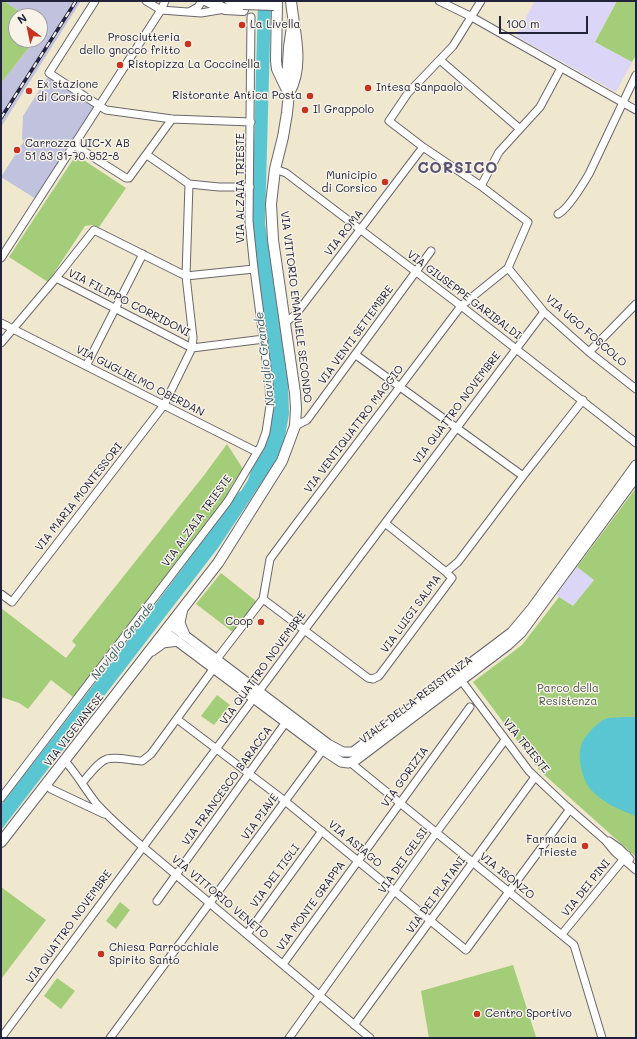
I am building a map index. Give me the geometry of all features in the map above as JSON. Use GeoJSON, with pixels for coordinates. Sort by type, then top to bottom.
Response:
{"type":"FeatureCollection","features":[{"type":"Feature","properties":{"kind":"main road"},"geometry":{"type":"LineString","coordinates":[[207,1],[243,7],[275,7],[277,68],[289,93]]}},
{"type":"Feature","properties":{"kind":"main road","name":"VIA VITTORIO EMANUELE SECONDO"},"geometry":{"type":"LineString","coordinates":[[168,628],[218,564],[277,470],[286,452],[295,426],[295,393],[271,222],[271,204],[275,168],[283,137],[289,93],[295,81],[297,65],[297,50],[292,20],[291,1]]}},
{"type":"Feature","properties":{"kind":"main road","name":"VIA VIGEVANESE"},"geometry":{"type":"LineString","coordinates":[[1,842],[168,628]]}},
{"type":"Feature","properties":{"kind":"street"},"geometry":{"type":"LineString","coordinates":[[95,1],[49,73],[106,110],[172,119],[251,122]]}},
{"type":"Feature","properties":{"kind":"street"},"geometry":{"type":"LineString","coordinates":[[146,1],[161,10],[201,13],[228,5]]}},
{"type":"Feature","properties":{"kind":"street"},"geometry":{"type":"LineString","coordinates":[[1,258],[161,10],[165,1]]}},
{"type":"Feature","properties":{"kind":"street"},"geometry":{"type":"LineString","coordinates":[[189,12],[198,7],[202,1]]}},
{"type":"Feature","properties":{"kind":"street"},"geometry":{"type":"LineString","coordinates":[[439,1],[470,16],[636,110]]}},
{"type":"Feature","properties":{"kind":"street"},"geometry":{"type":"LineString","coordinates":[[481,1],[470,16],[457,40],[408,93],[388,121],[395,127],[480,186],[499,152],[540,107],[561,68]]}},
{"type":"Feature","properties":{"kind":"street","name":"VIA ALZAIA TRIESTE"},"geometry":{"type":"LineString","coordinates":[[1,798],[228,501],[257,452],[266,432],[270,406],[269,383],[249,221],[251,17]]}},
{"type":"Feature","properties":{"kind":"street"},"geometry":{"type":"LineString","coordinates":[[440,60],[520,129]]}},
{"type":"Feature","properties":{"kind":"street"},"geometry":{"type":"LineString","coordinates":[[558,214],[563,211],[581,187],[636,75]]}},
{"type":"Feature","properties":{"kind":"street"},"geometry":{"type":"LineString","coordinates":[[74,145],[126,178],[129,178],[132,176],[172,119]]}},
{"type":"Feature","properties":{"kind":"street","name":"VIA ROMA"},"geometry":{"type":"LineString","coordinates":[[285,323],[296,314],[424,147]]}},
{"type":"Feature","properties":{"kind":"street"},"geometry":{"type":"LineString","coordinates":[[147,155],[189,184],[219,187],[250,186]]}},
{"type":"Feature","properties":{"kind":"street","name":"VIA GIUSEPPE GARIBALDI"},"geometry":{"type":"LineString","coordinates":[[275,168],[286,173],[636,442]]}},
{"type":"Feature","properties":{"kind":"street"},"geometry":{"type":"LineString","coordinates":[[189,184],[186,276],[193,338],[192,348]]}},
{"type":"Feature","properties":{"kind":"street","name":"VIA VENTIQUATTRO MAGGIO"},"geometry":{"type":"LineString","coordinates":[[264,600],[270,559],[461,306],[508,268],[528,222],[480,186]]}},
{"type":"Feature","properties":{"kind":"street"},"geometry":{"type":"LineString","coordinates":[[1,343],[94,230],[186,276],[254,269]]}},
{"type":"Feature","properties":{"kind":"street","name":"VIA VENTI SETTEMBRE"},"geometry":{"type":"LineString","coordinates":[[295,426],[307,420],[431,251]]}},
{"type":"Feature","properties":{"kind":"street"},"geometry":{"type":"LineString","coordinates":[[86,366],[143,254]]}},
{"type":"Feature","properties":{"kind":"street","name":"VIA UGO FOSCOLO"},"geometry":{"type":"LineString","coordinates":[[508,268],[544,312],[589,352],[636,388]]}},
{"type":"Feature","properties":{"kind":"street","name":"VIA FILIPPO CORRIDONI"},"geometry":{"type":"LineString","coordinates":[[56,278],[192,348],[264,339]]}},
{"type":"Feature","properties":{"kind":"street"},"geometry":{"type":"LineString","coordinates":[[589,352],[636,304]]}},
{"type":"Feature","properties":{"kind":"street"},"geometry":{"type":"LineString","coordinates":[[283,309],[292,311],[296,314]]}},
{"type":"Feature","properties":{"kind":"street","name":"VIA QUATTRO NOVEMBRE"},"geometry":{"type":"LineString","coordinates":[[1,1038],[217,750],[256,695],[544,312]]}},
{"type":"Feature","properties":{"kind":"street","name":"VIA GUGLIELMO OBERDAN"},"geometry":{"type":"LineString","coordinates":[[1,323],[257,452]]}},
{"type":"Feature","properties":{"kind":"street","name":"VIA MARIA MONTESSORI"},"geometry":{"type":"LineString","coordinates":[[1,594],[12,602],[164,405],[192,348]]}},
{"type":"Feature","properties":{"kind":"street"},"geometry":{"type":"LineString","coordinates":[[356,354],[399,387],[523,476]]}},
{"type":"Feature","properties":{"kind":"street","name":"VIA LUIGI SALMA"},"geometry":{"type":"LineString","coordinates":[[264,600],[368,678],[373,679],[379,676],[452,578],[446,572],[458,562],[583,400]]}},
{"type":"Feature","properties":{"kind":"street","name":"VIALE DELLA RESISTENZA"},"geometry":{"type":"LineString","coordinates":[[564,570],[636,466]]}},
{"type":"Feature","properties":{"kind":"street","name":"VIALE DELLA RESISTENZA"},"geometry":{"type":"LineString","coordinates":[[168,628],[326,747],[341,762],[351,763],[372,749],[459,678],[512,632],[564,570],[636,477]]}},
{"type":"Feature","properties":{"kind":"street"},"geometry":{"type":"LineString","coordinates":[[385,523],[446,572]]}},
{"type":"Feature","properties":{"kind":"street"},"geometry":{"type":"LineString","coordinates":[[82,782],[107,759],[142,761],[148,758],[215,664],[264,600]]}},
{"type":"Feature","properties":{"kind":"street"},"geometry":{"type":"LineString","coordinates":[[146,656],[164,643],[183,640],[180,623],[184,608]]}},
{"type":"Feature","properties":{"kind":"street","name":"VIALE DELLA RESISTENZA"},"geometry":{"type":"LineString","coordinates":[[256,695],[286,722],[326,747],[349,753],[356,751],[459,678]]}},
{"type":"Feature","properties":{"kind":"street","name":"VIA TRIESTE"},"geometry":{"type":"LineString","coordinates":[[459,678],[505,740],[535,777],[605,840],[616,846],[636,870]]}},
{"type":"Feature","properties":{"kind":"street","name":"VIA GORIZIA"},"geometry":{"type":"LineString","coordinates":[[357,861],[470,707]]}},
{"type":"Feature","properties":{"kind":"street","name":"VIA ASIAGO"},"geometry":{"type":"LineString","coordinates":[[177,719],[285,801],[466,950],[509,893]]}},
{"type":"Feature","properties":{"kind":"street","name":"VIA FRANCESCO BARACCA"},"geometry":{"type":"LineString","coordinates":[[157,901],[286,722]]}},
{"type":"Feature","properties":{"kind":"street","name":"VIA DEI GELSI"},"geometry":{"type":"LineString","coordinates":[[289,1038],[436,833],[505,740]]}},
{"type":"Feature","properties":{"kind":"street","name":"VIA PIAVE"},"geometry":{"type":"LineString","coordinates":[[110,1038],[326,747]]}},
{"type":"Feature","properties":{"kind":"street","name":"VIA VITTORIO VENETO"},"geometry":{"type":"LineString","coordinates":[[65,761],[82,782],[95,802],[107,815],[210,904],[370,1038]]}},
{"type":"Feature","properties":{"kind":"street","name":"VIA ISONZO"},"geometry":{"type":"LineString","coordinates":[[351,763],[574,945],[602,1038]]}},
{"type":"Feature","properties":{"kind":"street","name":"VIA DEI PLATANI"},"geometry":{"type":"LineString","coordinates":[[354,1025],[535,777]]}},
{"type":"Feature","properties":{"kind":"street","name":"VIA VITTORIO VENETO"},"geometry":{"type":"LineString","coordinates":[[46,784],[51,789],[107,815]]}},
{"type":"Feature","properties":{"kind":"street"},"geometry":{"type":"LineString","coordinates":[[509,893],[570,809]]}},
{"type":"Feature","properties":{"kind":"street","name":"VIA DEI TIGLI"},"geometry":{"type":"LineString","coordinates":[[247,934],[322,831]]}},
{"type":"Feature","properties":{"kind":"street","name":"VIA TRIESTE"},"geometry":{"type":"LineString","coordinates":[[625,857],[636,867]]}},
{"type":"Feature","properties":{"kind":"street","name":"VIA DEI PINI"},"geometry":{"type":"LineString","coordinates":[[562,934],[625,857]]}},
{"type":"Feature","properties":{"kind":"street","name":"VIA MONTE GRAPPA"},"geometry":{"type":"LineString","coordinates":[[283,964],[357,861]]}},
{"type":"Feature","properties":{"kind":"shaded area"},"geometry":{"type":"Polygon","coordinates":[[[4,1],[81,1],[1,127],[1,83],[29,48],[48,48],[48,8],[14,8],[4,1]]]}},
{"type":"Feature","properties":{"kind":"shaded area"},"geometry":{"type":"Polygon","coordinates":[[[535,1],[617,1],[595,42],[632,62],[616,92],[516,36],[535,1]]]}},
{"type":"Feature","properties":{"kind":"shaded area"},"geometry":{"type":"Polygon","coordinates":[[[49,75],[95,107],[36,199],[1,177],[24,141],[22,139],[23,116],[49,75]]]}},
{"type":"Feature","properties":{"kind":"shaded area"},"geometry":{"type":"Polygon","coordinates":[[[577,567],[594,580],[573,607],[556,595],[577,567]]]}},
{"type":"Feature","properties":{"kind":"green space"},"geometry":{"type":"Polygon","coordinates":[[[1,1],[4,1],[14,8],[8,8],[8,48],[29,48],[1,83],[1,1]]]}},
{"type":"Feature","properties":{"kind":"green space"},"geometry":{"type":"Polygon","coordinates":[[[617,1],[632,1],[636,3],[636,55],[632,62],[595,42],[617,1]]]}},
{"type":"Feature","properties":{"kind":"green space"},"geometry":{"type":"Polygon","coordinates":[[[76,155],[126,188],[99,227],[92,225],[85,226],[48,282],[9,257],[76,155]]]}},
{"type":"Feature","properties":{"kind":"green space"},"geometry":{"type":"Polygon","coordinates":[[[227,444],[243,469],[232,485],[226,499],[73,697],[51,680],[28,709],[19,703],[1,697],[1,608],[66,658],[76,645],[72,641],[205,474],[227,444]]]}},
{"type":"Feature","properties":{"kind":"green space","name":"Parco della Resistenza"},"geometry":{"type":"Polygon","coordinates":[[[636,488],[636,857],[540,771],[473,682],[522,645],[559,597],[573,606],[594,580],[577,567],[636,488]]]}},
{"type":"Feature","properties":{"kind":"green space"},"geometry":{"type":"Polygon","coordinates":[[[221,573],[256,601],[234,633],[196,604],[221,573]]]}},
{"type":"Feature","properties":{"kind":"green space"},"geometry":{"type":"Polygon","coordinates":[[[217,695],[230,705],[214,725],[201,716],[217,695]]]}},
{"type":"Feature","properties":{"kind":"green space"},"geometry":{"type":"Polygon","coordinates":[[[1,887],[46,920],[1,979],[1,887]]]}},
{"type":"Feature","properties":{"kind":"green space"},"geometry":{"type":"Polygon","coordinates":[[[120,902],[130,910],[116,929],[106,921],[120,902]]]}},
{"type":"Feature","properties":{"kind":"green space","name":"Centro Sportivo"},"geometry":{"type":"Polygon","coordinates":[[[513,965],[536,1037],[429,1038],[421,991],[513,965]]]}},
{"type":"Feature","properties":{"kind":"green space"},"geometry":{"type":"Polygon","coordinates":[[[57,978],[75,991],[61,1009],[44,996],[57,978]]]}},
{"type":"Feature","properties":{"kind":"water","name":"Naviglio Grande"},"geometry":{"type":"Polygon","coordinates":[[[258,1],[271,1],[265,223],[288,383],[289,414],[284,442],[274,464],[218,548],[1,830],[1,805],[241,491],[248,480],[266,441],[269,427],[252,219],[258,1]]]}},
{"type":"Feature","properties":{"kind":"water"},"geometry":{"type":"Polygon","coordinates":[[[636,717],[636,816],[612,806],[596,795],[588,786],[580,763],[582,742],[591,731],[605,719],[636,717]]]}},
{"type":"Feature","properties":{"kind":"railway"},"geometry":{"type":"LineString","coordinates":[[1,118],[76,1]]}},
{"type":"Feature","properties":{"kind":"place","name":"La Livella"},"geometry":{"type":"Point","coordinates":[242,25]}},
{"type":"Feature","properties":{"kind":"place","name":"Prosciutteria dello gnocco fritto"},"geometry":{"type":"Point","coordinates":[188,44]}},
{"type":"Feature","properties":{"kind":"place","name":"Ristopizza La Coccinella"},"geometry":{"type":"Point","coordinates":[120,65]}},
{"type":"Feature","properties":{"kind":"place","name":"Intesa Sanpaolo"},"geometry":{"type":"Point","coordinates":[368,88]}},
{"type":"Feature","properties":{"kind":"place","name":"Ex stazione di Corsico"},"geometry":{"type":"Point","coordinates":[29,91]}},
{"type":"Feature","properties":{"kind":"place","name":"Ristorante Antica Posta"},"geometry":{"type":"Point","coordinates":[310,96]}},
{"type":"Feature","properties":{"kind":"place","name":"Il Grappolo"},"geometry":{"type":"Point","coordinates":[305,110]}},
{"type":"Feature","properties":{"kind":"place","name":"Carrozza UIC-X AB 51 83 31-70 952-8"},"geometry":{"type":"Point","coordinates":[17,150]}},
{"type":"Feature","properties":{"kind":"place","name":"Municipio di Corsico"},"geometry":{"type":"Point","coordinates":[385,182]}},
{"type":"Feature","properties":{"kind":"place","name":"Coop"},"geometry":{"type":"Point","coordinates":[261,622]}},
{"type":"Feature","properties":{"kind":"place","name":"Farmacia Trieste"},"geometry":{"type":"Point","coordinates":[585,846]}},
{"type":"Feature","properties":{"kind":"place","name":"Chiesa Parrocchiale Spirito Santo"},"geometry":{"type":"Point","coordinates":[101,954]}},
{"type":"Feature","properties":{"kind":"place","name":"Centro Sportivo"},"geometry":{"type":"Point","coordinates":[477,1014]}},
{"type":"Feature","properties":{"kind":"district","name":"CORSICO"},"geometry":{"type":"Point","coordinates":[458,168]}}]}
